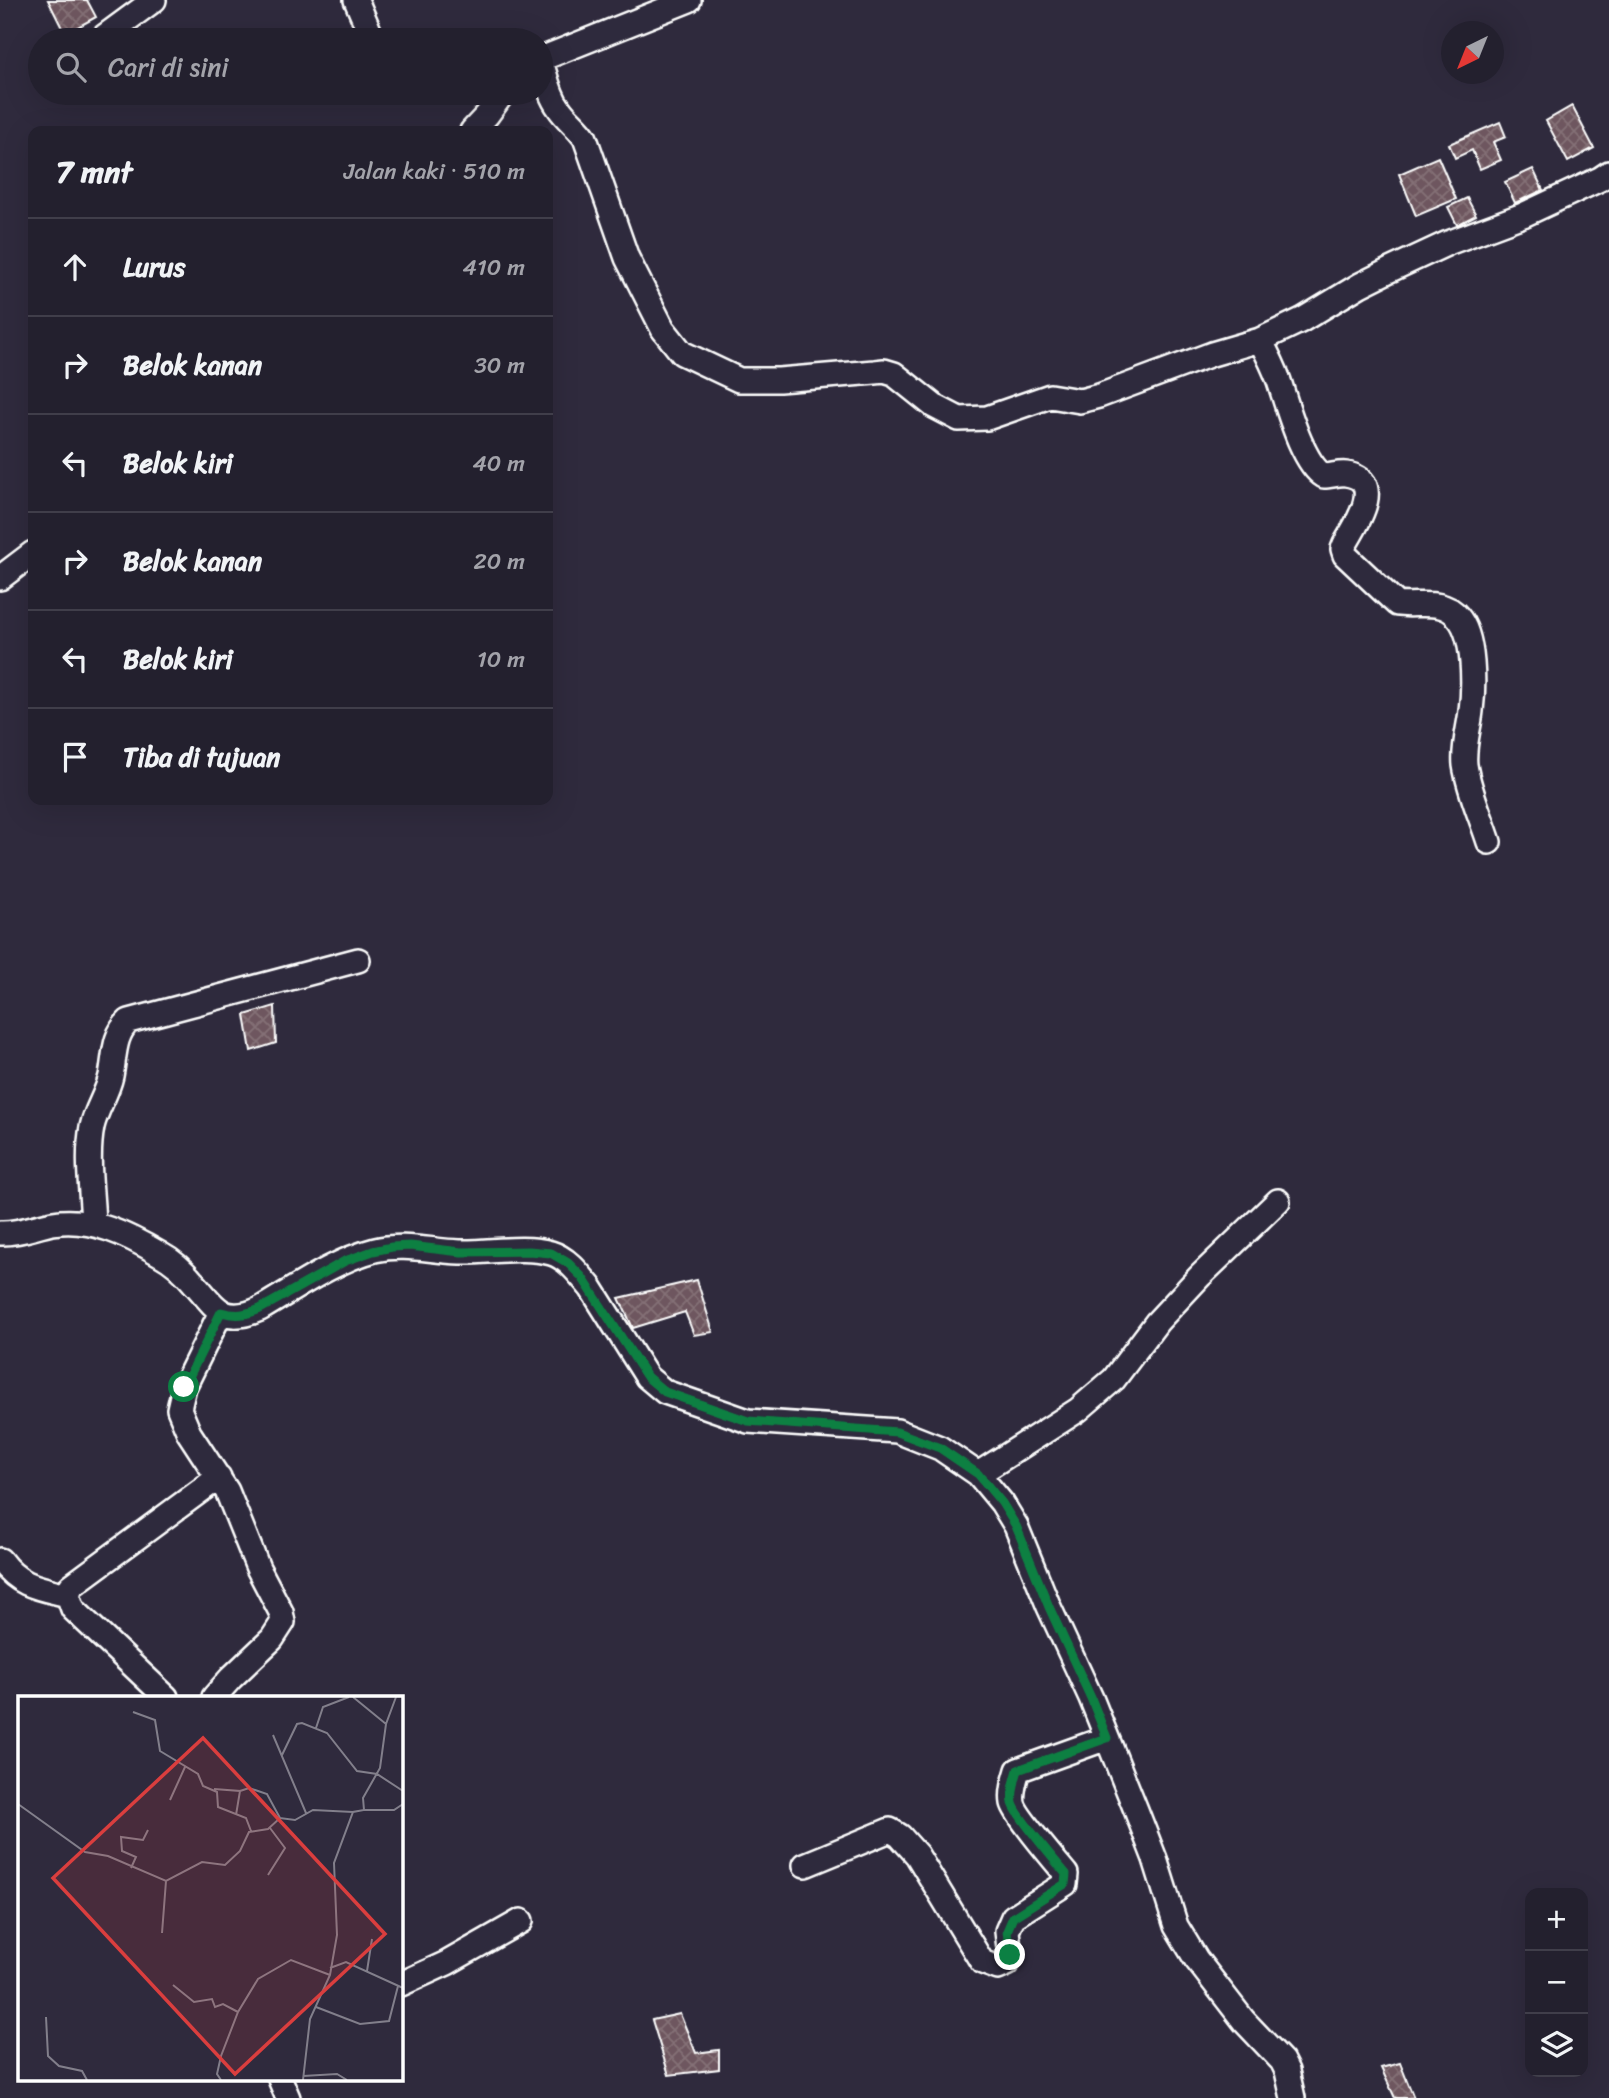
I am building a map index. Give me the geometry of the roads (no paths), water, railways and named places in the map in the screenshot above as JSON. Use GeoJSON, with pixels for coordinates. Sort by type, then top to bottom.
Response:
{"type":"FeatureCollection","features":[{"type":"Feature","properties":{"kind":"street"},"geometry":{"type":"LineString","coordinates":[[116,28],[154,0]]}},
{"type":"Feature","properties":{"kind":"street"},"geometry":{"type":"LineString","coordinates":[[356,0],[368,28]]}},
{"type":"Feature","properties":{"kind":"street"},"geometry":{"type":"LineString","coordinates":[[553,55],[689,0]]}},
{"type":"Feature","properties":{"kind":"street"},"geometry":{"type":"LineString","coordinates":[[553,99],[560,111],[585,138],[627,258],[663,329],[681,353],[739,380],[779,380],[884,371],[894,374],[947,414],[959,419],[996,415],[1050,396],[1080,401],[1212,354],[1260,340],[1302,320],[1390,270],[1448,243],[1523,215],[1609,173]]}},
{"type":"Feature","properties":{"kind":"street"},"geometry":{"type":"LineString","coordinates":[[477,126],[492,105]]}},
{"type":"Feature","properties":{"kind":"street"},"geometry":{"type":"LineString","coordinates":[[1260,340],[1311,464],[1324,475],[1347,474],[1355,477],[1366,489],[1366,505],[1345,544],[1344,552],[1397,604],[1442,606],[1458,617],[1464,628],[1473,681],[1465,762],[1489,842]]}},
{"type":"Feature","properties":{"kind":"street"},"geometry":{"type":"LineString","coordinates":[[0,578],[28,557]]}},
{"type":"Feature","properties":{"kind":"street"},"geometry":{"type":"LineString","coordinates":[[93,1224],[90,1141],[93,1123],[110,1080],[117,1039],[122,1027],[129,1021],[358,960]]}},
{"type":"Feature","properties":{"kind":"street"},"geometry":{"type":"LineString","coordinates":[[978,1474],[1078,1410],[1114,1379],[1157,1322],[1200,1276],[1278,1201]]}},
{"type":"Feature","properties":{"kind":"street"},"geometry":{"type":"LineString","coordinates":[[0,1233],[74,1222],[113,1230],[163,1255],[191,1279],[221,1312],[237,1315],[260,1309],[345,1261],[392,1247],[410,1246],[461,1252],[551,1253],[568,1263],[582,1277],[647,1377],[665,1392],[748,1421],[897,1432],[940,1448],[978,1474],[1002,1503],[1016,1526],[1049,1607],[1091,1698],[1155,1858],[1176,1926],[1196,1959],[1244,2021],[1282,2061],[1293,2098]]}},
{"type":"Feature","properties":{"kind":"street"},"geometry":{"type":"LineString","coordinates":[[215,1696],[272,1639],[283,1622],[281,1612],[258,1568],[232,1503],[219,1477],[189,1433],[179,1409],[184,1387],[221,1312]]}},
{"type":"Feature","properties":{"kind":"street"},"geometry":{"type":"LineString","coordinates":[[165,1696],[73,1609],[68,1595],[71,1586],[219,1477]]}},
{"type":"Feature","properties":{"kind":"street"},"geometry":{"type":"LineString","coordinates":[[0,1560],[15,1577],[31,1587],[68,1595]]}},
{"type":"Feature","properties":{"kind":"street"},"geometry":{"type":"LineString","coordinates":[[805,1865],[890,1830],[900,1836],[917,1855],[982,1962],[998,1968],[1007,1964],[1010,1955],[1007,1931],[1013,1917],[1065,1884],[1066,1874],[1013,1805],[1013,1784],[1018,1770],[1107,1738]]}},
{"type":"Feature","properties":{"kind":"street"},"geometry":{"type":"LineString","coordinates":[[402,1984],[447,1963],[521,1921]]}},
{"type":"Feature","properties":{"kind":"street"},"geometry":{"type":"LineString","coordinates":[[280,2080],[288,2098]]}}]}
